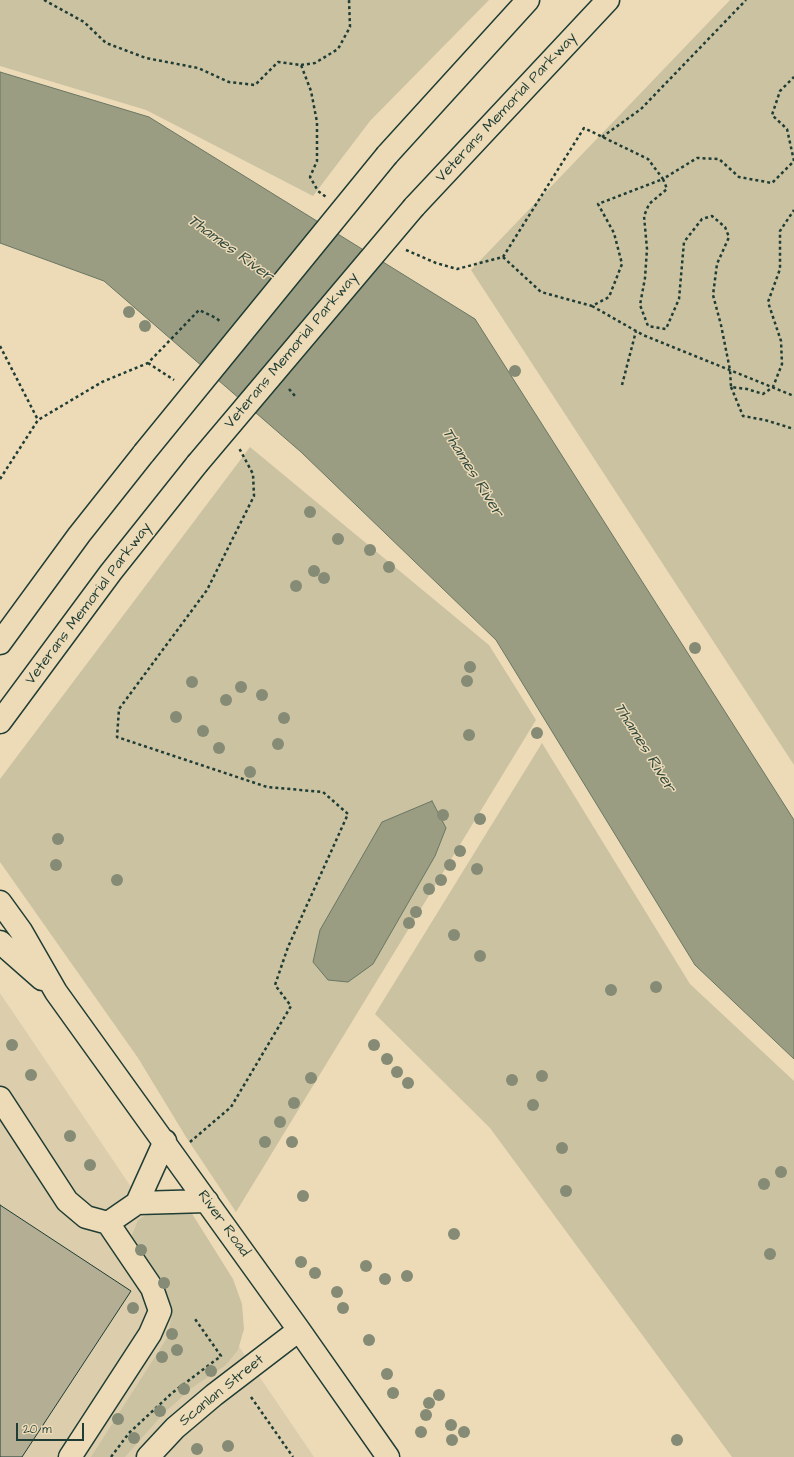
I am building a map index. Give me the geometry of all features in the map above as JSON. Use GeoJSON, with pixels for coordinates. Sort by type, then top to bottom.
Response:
{"type":"FeatureCollection","features":[{"type":"Feature","properties":{"kind":"main road"},"geometry":{"type":"LineString","coordinates":[[0,643],[79,535],[144,453],[387,155],[528,0]]}},
{"type":"Feature","properties":{"kind":"main road","name":"Veterans Memorial Parkway"},"geometry":{"type":"LineString","coordinates":[[0,722],[111,572],[197,464],[414,207],[608,0]]}},
{"type":"Feature","properties":{"kind":"main road","name":"River Road"},"geometry":{"type":"LineString","coordinates":[[0,902],[21,931],[56,992],[170,1148],[388,1457]]}},
{"type":"Feature","properties":{"kind":"main road","name":"River Road"},"geometry":{"type":"LineString","coordinates":[[0,943],[56,992]]}},
{"type":"Feature","properties":{"kind":"main road"},"geometry":{"type":"LineString","coordinates":[[0,1098],[67,1201],[86,1217],[108,1223],[152,1288],[160,1311],[150,1334],[70,1457]]}},
{"type":"Feature","properties":{"kind":"main road"},"geometry":{"type":"LineString","coordinates":[[108,1223],[137,1203],[170,1148]]}},
{"type":"Feature","properties":{"kind":"main road"},"geometry":{"type":"LineString","coordinates":[[137,1203],[207,1201]]}},
{"type":"Feature","properties":{"kind":"main road","name":"Scanlan Street"},"geometry":{"type":"LineString","coordinates":[[148,1457],[175,1428],[214,1395],[299,1330]]}},
{"type":"Feature","properties":{"kind":"path"},"geometry":{"type":"LineString","coordinates":[[44,0],[84,22],[106,43],[146,58],[198,68],[228,82],[255,85],[278,62],[301,65],[315,63],[338,49],[350,27],[348,0]]}},
{"type":"Feature","properties":{"kind":"path"},"geometry":{"type":"LineString","coordinates":[[602,137],[641,109],[746,0]]}},
{"type":"Feature","properties":{"kind":"path"},"geometry":{"type":"LineString","coordinates":[[301,65],[311,91],[317,122],[317,161],[310,177],[318,191],[330,200]]}},
{"type":"Feature","properties":{"kind":"path"},"geometry":{"type":"LineString","coordinates":[[592,306],[609,297],[622,264],[614,233],[598,204],[663,179],[697,158],[719,159],[739,177],[772,183],[794,161],[787,129],[772,115],[780,91],[794,77]]}},
{"type":"Feature","properties":{"kind":"path"},"geometry":{"type":"LineString","coordinates":[[400,246],[436,263],[457,269],[503,257],[584,128],[648,159],[663,179],[667,189],[649,204],[644,216],[647,249],[645,278],[640,305],[648,326],[666,329],[679,299],[684,242],[702,219],[712,216],[725,227],[729,237],[717,264],[713,295],[730,370],[731,387],[743,416],[765,420],[794,429]]}},
{"type":"Feature","properties":{"kind":"path"},"geometry":{"type":"LineString","coordinates":[[731,387],[763,394],[773,387],[782,364],[781,341],[768,302],[780,269],[780,231],[794,210]]}},
{"type":"Feature","properties":{"kind":"path"},"geometry":{"type":"LineString","coordinates":[[503,257],[541,292],[592,306],[636,331],[794,396]]}},
{"type":"Feature","properties":{"kind":"path"},"geometry":{"type":"LineString","coordinates":[[0,479],[38,420],[102,382],[148,363],[199,310],[216,318],[226,327]]}},
{"type":"Feature","properties":{"kind":"path"},"geometry":{"type":"LineString","coordinates":[[622,385],[636,331]]}},
{"type":"Feature","properties":{"kind":"path"},"geometry":{"type":"LineString","coordinates":[[0,346],[38,420]]}},
{"type":"Feature","properties":{"kind":"path"},"geometry":{"type":"LineString","coordinates":[[148,363],[175,380]]}},
{"type":"Feature","properties":{"kind":"path"},"geometry":{"type":"LineString","coordinates":[[285,385],[295,396]]}},
{"type":"Feature","properties":{"kind":"path"},"geometry":{"type":"LineString","coordinates":[[170,1148],[231,1107],[291,1006],[275,985],[288,947],[348,814],[323,792],[267,787],[117,736],[119,709],[207,590],[254,496],[253,474],[238,447]]}},
{"type":"Feature","properties":{"kind":"path"},"geometry":{"type":"LineString","coordinates":[[111,1457],[129,1433],[172,1393],[221,1356],[195,1319]]}},
{"type":"Feature","properties":{"kind":"path"},"geometry":{"type":"LineString","coordinates":[[251,1397],[293,1457]]}},
{"type":"Feature","properties":{"kind":"shaded area"},"geometry":{"type":"Polygon","coordinates":[[[0,0],[489,0],[370,121],[313,196],[146,110],[0,66],[0,0]]]}},
{"type":"Feature","properties":{"kind":"shaded area"},"geometry":{"type":"Polygon","coordinates":[[[730,0],[794,0],[794,765],[471,270],[730,0]]]}},
{"type":"Feature","properties":{"kind":"shaded area"},"geometry":{"type":"Polygon","coordinates":[[[250,447],[489,645],[536,720],[236,1212],[186,1137],[138,1058],[0,862],[0,779],[250,447]]]}},
{"type":"Feature","properties":{"kind":"shaded area"},"geometry":{"type":"Polygon","coordinates":[[[542,743],[690,984],[794,1081],[794,1457],[732,1457],[490,1128],[375,1014],[542,743]]]}},
{"type":"Feature","properties":{"kind":"shaded area"},"geometry":{"type":"Polygon","coordinates":[[[0,993],[215,1311],[314,1457],[0,1457],[0,993]]]}},
{"type":"Feature","properties":{"kind":"shaded area"},"geometry":{"type":"Polygon","coordinates":[[[155,1210],[191,1212],[233,1279],[242,1304],[244,1329],[238,1350],[226,1365],[193,1387],[163,1414],[125,1457],[91,1457],[167,1338],[172,1315],[164,1288],[135,1248],[132,1235],[138,1220],[155,1210]]]}},
{"type":"Feature","properties":{"kind":"water","name":"Thames River"},"geometry":{"type":"Polygon","coordinates":[[[0,72],[149,117],[475,319],[794,820],[794,1059],[695,965],[496,640],[301,452],[104,281],[0,243],[0,72]]]}},
{"type":"Feature","properties":{"kind":"water"},"geometry":{"type":"Polygon","coordinates":[[[432,801],[446,828],[435,856],[373,964],[348,982],[328,980],[313,962],[320,930],[382,822],[432,801]]]}},
{"type":"Feature","properties":{"kind":"building"},"geometry":{"type":"Polygon","coordinates":[[[0,1205],[131,1291],[22,1457],[0,1457],[0,1205]]]}}]}
